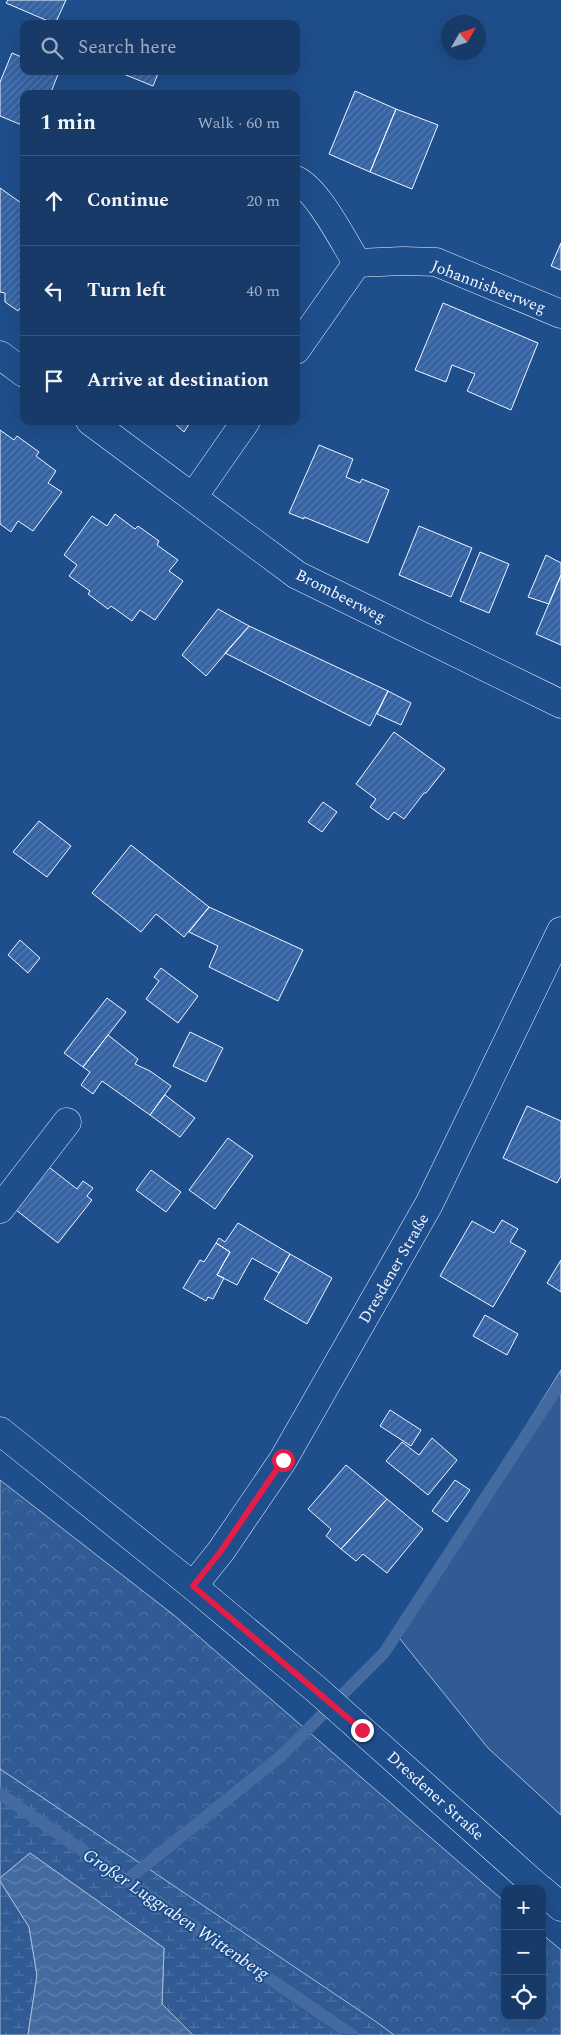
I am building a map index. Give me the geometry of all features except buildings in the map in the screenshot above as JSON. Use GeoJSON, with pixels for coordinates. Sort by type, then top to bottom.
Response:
{"type":"FeatureCollection","features":[{"type":"Feature","properties":{"kind":"street"},"geometry":{"type":"LineString","coordinates":[[300,182],[304,184],[322,206],[357,263],[300,344]]}},
{"type":"Feature","properties":{"kind":"street","name":"Johannisbeerweg"},"geometry":{"type":"LineString","coordinates":[[357,263],[436,262],[561,314]]}},
{"type":"Feature","properties":{"kind":"street"},"geometry":{"type":"LineString","coordinates":[[0,355],[20,370]]}},
{"type":"Feature","properties":{"kind":"street","name":"Brombeerweg"},"geometry":{"type":"LineString","coordinates":[[95,425],[297,575],[561,704]]}},
{"type":"Feature","properties":{"kind":"street"},"geometry":{"type":"LineString","coordinates":[[193,497],[243,425]]}},
{"type":"Feature","properties":{"kind":"street","name":"Dresdener Straße"},"geometry":{"type":"LineString","coordinates":[[193,1586],[221,1551],[283,1460],[429,1204],[561,931]]}},
{"type":"Feature","properties":{"kind":"street"},"geometry":{"type":"LineString","coordinates":[[0,1209],[67,1122]]}},
{"type":"Feature","properties":{"kind":"street","name":"Dresdener Straße"},"geometry":{"type":"LineString","coordinates":[[0,1431],[193,1586],[317,1690],[535,1885]]}},
{"type":"Feature","properties":{"kind":"street","name":"Dresdener Straße"},"geometry":{"type":"LineString","coordinates":[[546,1894],[561,1907]]}},
{"type":"Feature","properties":{"kind":"shaded area"},"geometry":{"type":"Polygon","coordinates":[[[561,1370],[561,1815],[488,1748],[396,1634],[561,1370]]]}},
{"type":"Feature","properties":{"kind":"green space"},"geometry":{"type":"Polygon","coordinates":[[[0,1480],[175,1616],[501,1899],[501,2020],[546,2020],[546,1937],[561,1950],[561,2035],[394,2035],[0,1769],[0,1480]]]}},
{"type":"Feature","properties":{"kind":"green space"},"geometry":{"type":"Polygon","coordinates":[[[0,1769],[394,2035],[193,2035],[162,2004],[164,1948],[30,1853],[0,1878],[0,1769]]]}},
{"type":"Feature","properties":{"kind":"green space"},"geometry":{"type":"Polygon","coordinates":[[[0,1881],[29,1927],[37,1975],[28,2035],[0,2035],[0,1881]]]}},
{"type":"Feature","properties":{"kind":"water"},"geometry":{"type":"Polygon","coordinates":[[[30,1853],[164,1948],[162,2004],[193,2035],[28,2035],[37,1975],[29,1927],[0,1881],[0,1878],[30,1853]]]}},
{"type":"Feature","properties":{"kind":"waterway"},"geometry":{"type":"LineString","coordinates":[[126,1881],[281,1756],[384,1653],[561,1382]]}},
{"type":"Feature","properties":{"kind":"waterway","name":"Großer Luggraben Wittenberg"},"geometry":{"type":"LineString","coordinates":[[0,1794],[352,2035]]}},
{"type":"Feature","properties":{"kind":"route"},"geometry":{"type":"LineString","coordinates":[[283,1460],[221,1551],[193,1586],[362,1730]]}}]}
